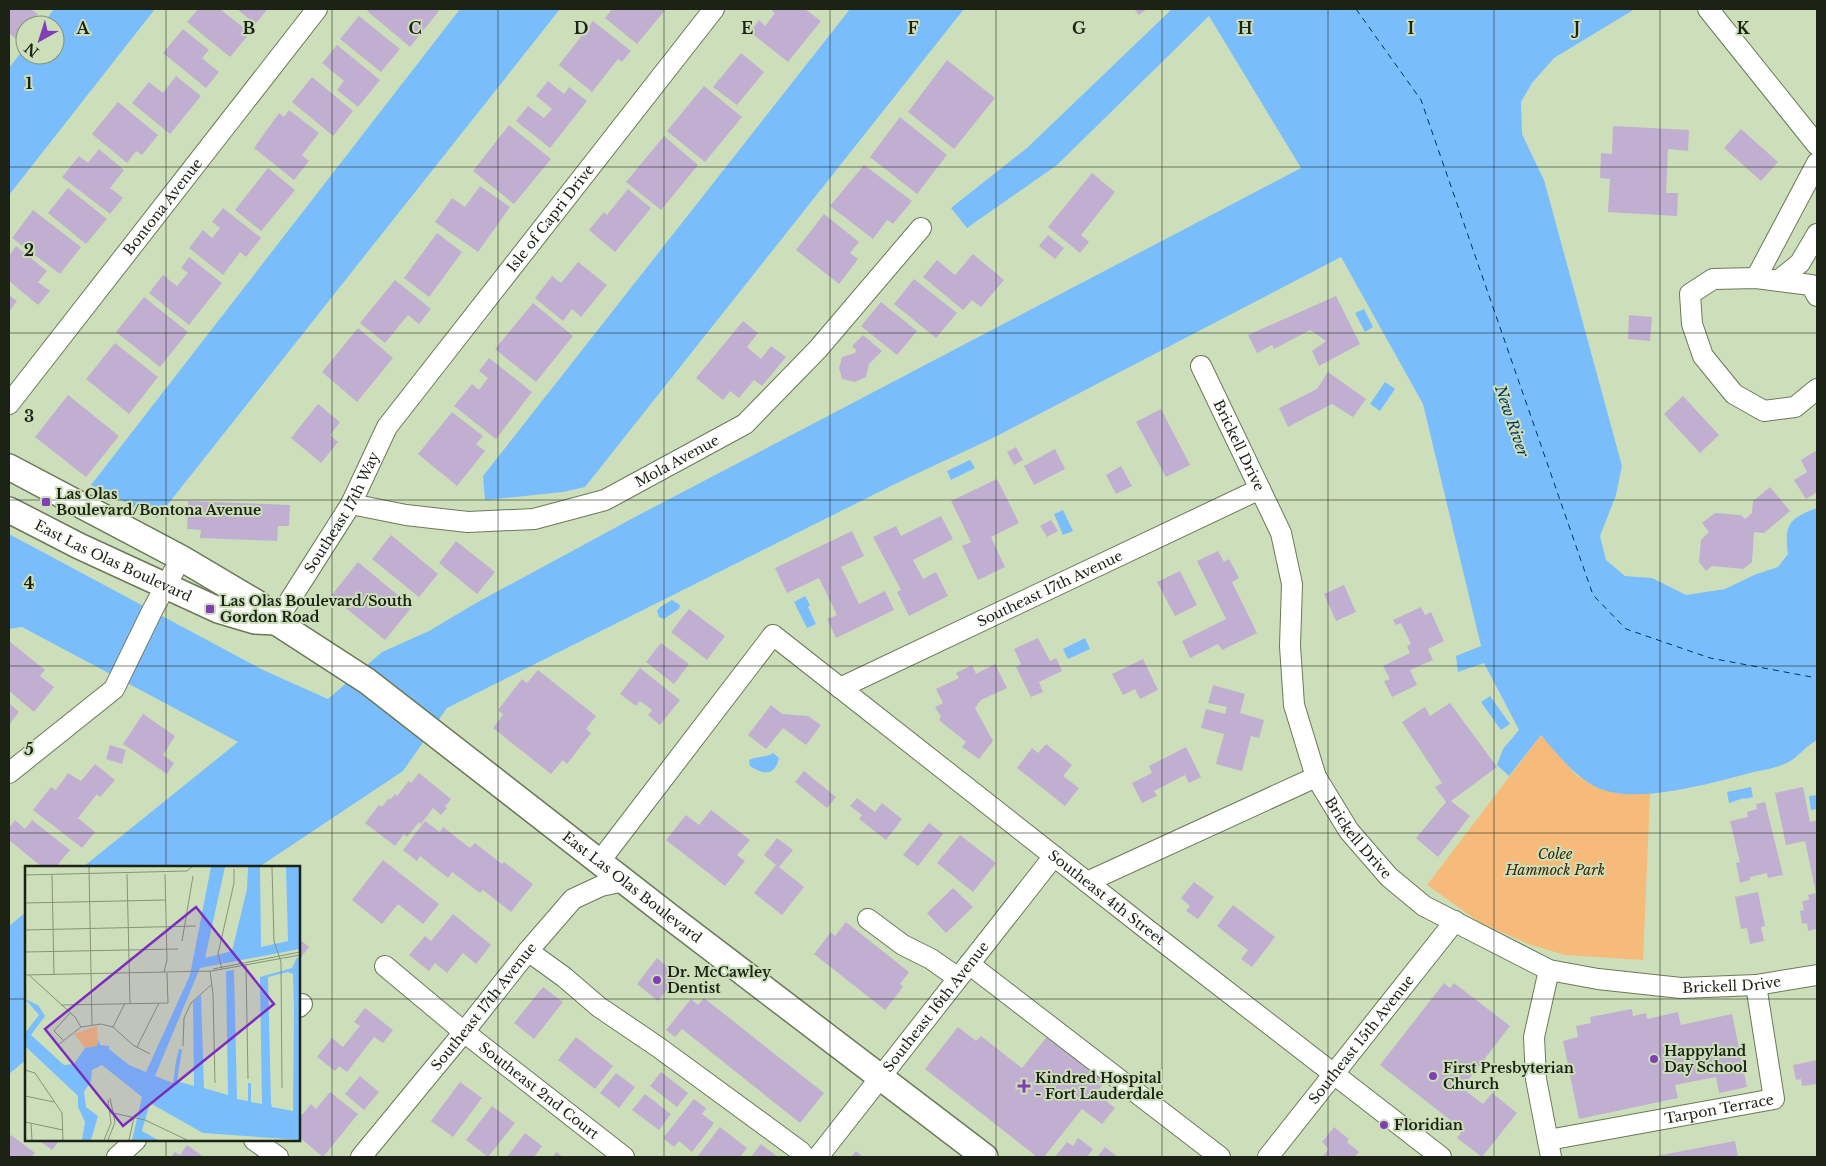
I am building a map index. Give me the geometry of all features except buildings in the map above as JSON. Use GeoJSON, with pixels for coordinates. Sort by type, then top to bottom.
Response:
{"type":"FeatureCollection","features":[{"type":"Feature","properties":{"kind":"main road","name":"East Las Olas Boulevard"},"geometry":{"type":"LineString","coordinates":[[9,467],[181,558],[257,603],[276,622],[367,680],[624,881],[985,1157]]}},
{"type":"Feature","properties":{"kind":"main road","name":"East Las Olas Boulevard"},"geometry":{"type":"LineString","coordinates":[[9,510],[79,546],[218,610],[255,621],[276,622]]}},
{"type":"Feature","properties":{"kind":"street","name":"Bontona Avenue"},"geometry":{"type":"LineString","coordinates":[[9,404],[317,9]]}},
{"type":"Feature","properties":{"kind":"street","name":"Isle of Capri Drive"},"geometry":{"type":"LineString","coordinates":[[387,427],[714,9]]}},
{"type":"Feature","properties":{"kind":"street"},"geometry":{"type":"LineString","coordinates":[[1708,9],[1817,145]]}},
{"type":"Feature","properties":{"kind":"street"},"geometry":{"type":"LineString","coordinates":[[1756,278],[1817,164]]}},
{"type":"Feature","properties":{"kind":"street","name":"Mola Avenue"},"geometry":{"type":"LineString","coordinates":[[351,504],[406,515],[468,522],[534,519],[605,500],[745,424],[818,349],[921,228]]}},
{"type":"Feature","properties":{"kind":"street"},"geometry":{"type":"LineString","coordinates":[[1779,280],[1800,263],[1817,234]]}},
{"type":"Feature","properties":{"kind":"street"},"geometry":{"type":"LineString","coordinates":[[1817,296],[1811,286],[1756,278],[1713,278],[1690,294],[1692,324],[1703,356],[1734,394],[1764,411],[1795,407],[1817,389]]}},
{"type":"Feature","properties":{"kind":"street","name":"Brickell Drive"},"geometry":{"type":"LineString","coordinates":[[1201,366],[1281,533],[1292,584],[1290,646],[1294,705],[1316,777],[1349,831],[1389,877],[1424,906],[1549,970],[1681,988],[1756,985],[1817,975]]}},
{"type":"Feature","properties":{"kind":"street","name":"Southeast 17th Way"},"geometry":{"type":"LineString","coordinates":[[276,622],[351,504],[387,427]]}},
{"type":"Feature","properties":{"kind":"street","name":"Southeast 17th Avenue"},"geometry":{"type":"LineString","coordinates":[[840,688],[1260,489]]}},
{"type":"Feature","properties":{"kind":"street"},"geometry":{"type":"LineString","coordinates":[[9,773],[114,689],[153,609],[181,558]]}},
{"type":"Feature","properties":{"kind":"street","name":"Southeast 4th Street"},"geometry":{"type":"LineString","coordinates":[[600,861],[773,635],[1441,1157]]}},
{"type":"Feature","properties":{"kind":"street"},"geometry":{"type":"LineString","coordinates":[[1087,882],[1316,777]]}},
{"type":"Feature","properties":{"kind":"street","name":"Southeast 16th Avenue"},"geometry":{"type":"LineString","coordinates":[[818,1157],[1054,856]]}},
{"type":"Feature","properties":{"kind":"street","name":"Southeast 17th Avenue"},"geometry":{"type":"LineString","coordinates":[[361,1157],[528,951],[573,899],[600,886],[624,881]]}},
{"type":"Feature","properties":{"kind":"street"},"geometry":{"type":"LineString","coordinates":[[868,919],[903,945],[931,959],[963,971],[1220,1157]]}},
{"type":"Feature","properties":{"kind":"street","name":"Southeast 15th Avenue"},"geometry":{"type":"LineString","coordinates":[[1268,1157],[1455,921]]}},
{"type":"Feature","properties":{"kind":"street"},"geometry":{"type":"LineString","coordinates":[[528,951],[599,1006],[800,1151],[804,1157]]}},
{"type":"Feature","properties":{"kind":"street","name":"Southeast 2nd Court"},"geometry":{"type":"LineString","coordinates":[[385,966],[464,1032],[624,1157]]}},
{"type":"Feature","properties":{"kind":"street"},"geometry":{"type":"LineString","coordinates":[[1549,970],[1534,1037],[1536,1080],[1550,1148]]}},
{"type":"Feature","properties":{"kind":"street","name":"Tarpon Terrace"},"geometry":{"type":"LineString","coordinates":[[1550,1148],[1774,1099],[1756,985]]}},
{"type":"Feature","properties":{"kind":"street"},"geometry":{"type":"LineString","coordinates":[[117,1157],[135,1141]]}},
{"type":"Feature","properties":{"kind":"street"},"geometry":{"type":"LineString","coordinates":[[255,1141],[278,1157]]}},
{"type":"Feature","properties":{"kind":"green space","name":"Colee Hammock Park"},"geometry":{"type":"Polygon","coordinates":[[[1541,735],[1577,776],[1615,793],[1650,794],[1643,960],[1565,955],[1528,944],[1479,922],[1427,885],[1541,735]]]}},
{"type":"Feature","properties":{"kind":"water"},"geometry":{"type":"Polygon","coordinates":[[[54,9],[155,9],[9,195],[9,68],[15,60],[15,65],[65,65],[65,15],[50,15],[54,9]]]}},
{"type":"Feature","properties":{"kind":"water"},"geometry":{"type":"Polygon","coordinates":[[[460,9],[560,9],[157,518],[91,485],[460,9]]]}},
{"type":"Feature","properties":{"kind":"water"},"geometry":{"type":"Polygon","coordinates":[[[850,9],[964,9],[585,487],[563,492],[485,500],[483,476],[850,9]]]}},
{"type":"Feature","properties":{"kind":"water","name":"New River"},"geometry":{"type":"Polygon","coordinates":[[[1172,9],[1635,9],[1554,58],[1532,83],[1521,102],[1522,134],[1544,180],[1622,466],[1616,495],[1600,536],[1606,560],[1625,576],[1652,578],[1686,595],[1725,589],[1754,575],[1778,567],[1788,554],[1787,536],[1790,524],[1800,515],[1817,508],[1817,740],[1791,761],[1778,766],[1694,787],[1651,794],[1612,792],[1596,787],[1573,771],[1541,735],[1509,776],[1497,765],[1503,749],[1519,730],[1484,663],[1458,672],[1456,656],[1481,646],[1423,404],[1341,257],[993,438],[899,482],[447,708],[403,771],[260,866],[84,866],[238,742],[22,627],[9,629],[9,534],[263,670],[328,699],[382,652],[429,631],[476,603],[635,517],[1301,168],[1209,16],[1057,165],[967,228],[951,208],[1027,148],[1172,9]]]}},
{"type":"Feature","properties":{"kind":"water"},"geometry":{"type":"Polygon","coordinates":[[[1364,309],[1373,327],[1365,332],[1355,313],[1364,309]]]}},
{"type":"Feature","properties":{"kind":"water"},"geometry":{"type":"Polygon","coordinates":[[[1385,382],[1395,389],[1380,411],[1370,404],[1385,382]]]}},
{"type":"Feature","properties":{"kind":"water"},"geometry":{"type":"Polygon","coordinates":[[[970,460],[975,468],[951,480],[947,471],[970,460]]]}},
{"type":"Feature","properties":{"kind":"water"},"geometry":{"type":"Polygon","coordinates":[[[1063,510],[1073,531],[1063,535],[1054,514],[1063,510]]]}},
{"type":"Feature","properties":{"kind":"water"},"geometry":{"type":"Polygon","coordinates":[[[805,596],[816,624],[807,628],[794,602],[805,596]]]}},
{"type":"Feature","properties":{"kind":"water"},"geometry":{"type":"Polygon","coordinates":[[[672,600],[680,605],[679,609],[664,619],[659,617],[657,611],[660,607],[672,600]]]}},
{"type":"Feature","properties":{"kind":"water"},"geometry":{"type":"Polygon","coordinates":[[[1085,638],[1090,649],[1068,659],[1063,649],[1085,638]]]}},
{"type":"Feature","properties":{"kind":"water"},"geometry":{"type":"Polygon","coordinates":[[[1490,696],[1510,724],[1501,730],[1481,702],[1490,696]]]}},
{"type":"Feature","properties":{"kind":"water"},"geometry":{"type":"Polygon","coordinates":[[[773,753],[779,758],[772,771],[764,772],[750,766],[749,760],[773,753]]]}},
{"type":"Feature","properties":{"kind":"water"},"geometry":{"type":"Polygon","coordinates":[[[1751,787],[1753,797],[1729,803],[1727,792],[1751,787]]]}},
{"type":"Feature","properties":{"kind":"water"},"geometry":{"type":"Polygon","coordinates":[[[1817,795],[1817,809],[1811,810],[1809,796],[1817,795]]]}},
{"type":"Feature","properties":{"kind":"water"},"geometry":{"type":"Polygon","coordinates":[[[25,913],[25,1061],[9,1074],[9,926],[25,913]]]}},
{"type":"Feature","properties":{"kind":"ferry route"},"geometry":{"type":"LineString","coordinates":[[1356,9],[1421,100],[1593,595],[1626,629],[1710,658],[1817,678]]}},
{"type":"Feature","properties":{"kind":"place","name":"Las Olas Boulevard/Bontona Avenue"},"geometry":{"type":"Point","coordinates":[46,502]}},
{"type":"Feature","properties":{"kind":"place","name":"Las Olas Boulevard/South Gordon Road"},"geometry":{"type":"Point","coordinates":[210,609]}},
{"type":"Feature","properties":{"kind":"place","name":"Dr. McCawley Dentist"},"geometry":{"type":"Point","coordinates":[657,980]}},
{"type":"Feature","properties":{"kind":"place","name":"Happyland Day School"},"geometry":{"type":"Point","coordinates":[1654,1059]}},
{"type":"Feature","properties":{"kind":"place","name":"First Presbyterian Church"},"geometry":{"type":"Point","coordinates":[1433,1076]}},
{"type":"Feature","properties":{"kind":"place","name":"Kindred Hospital - Fort Lauderdale"},"geometry":{"type":"Point","coordinates":[1024,1086]}},
{"type":"Feature","properties":{"kind":"place","name":"Floridian"},"geometry":{"type":"Point","coordinates":[1384,1125]}}]}
